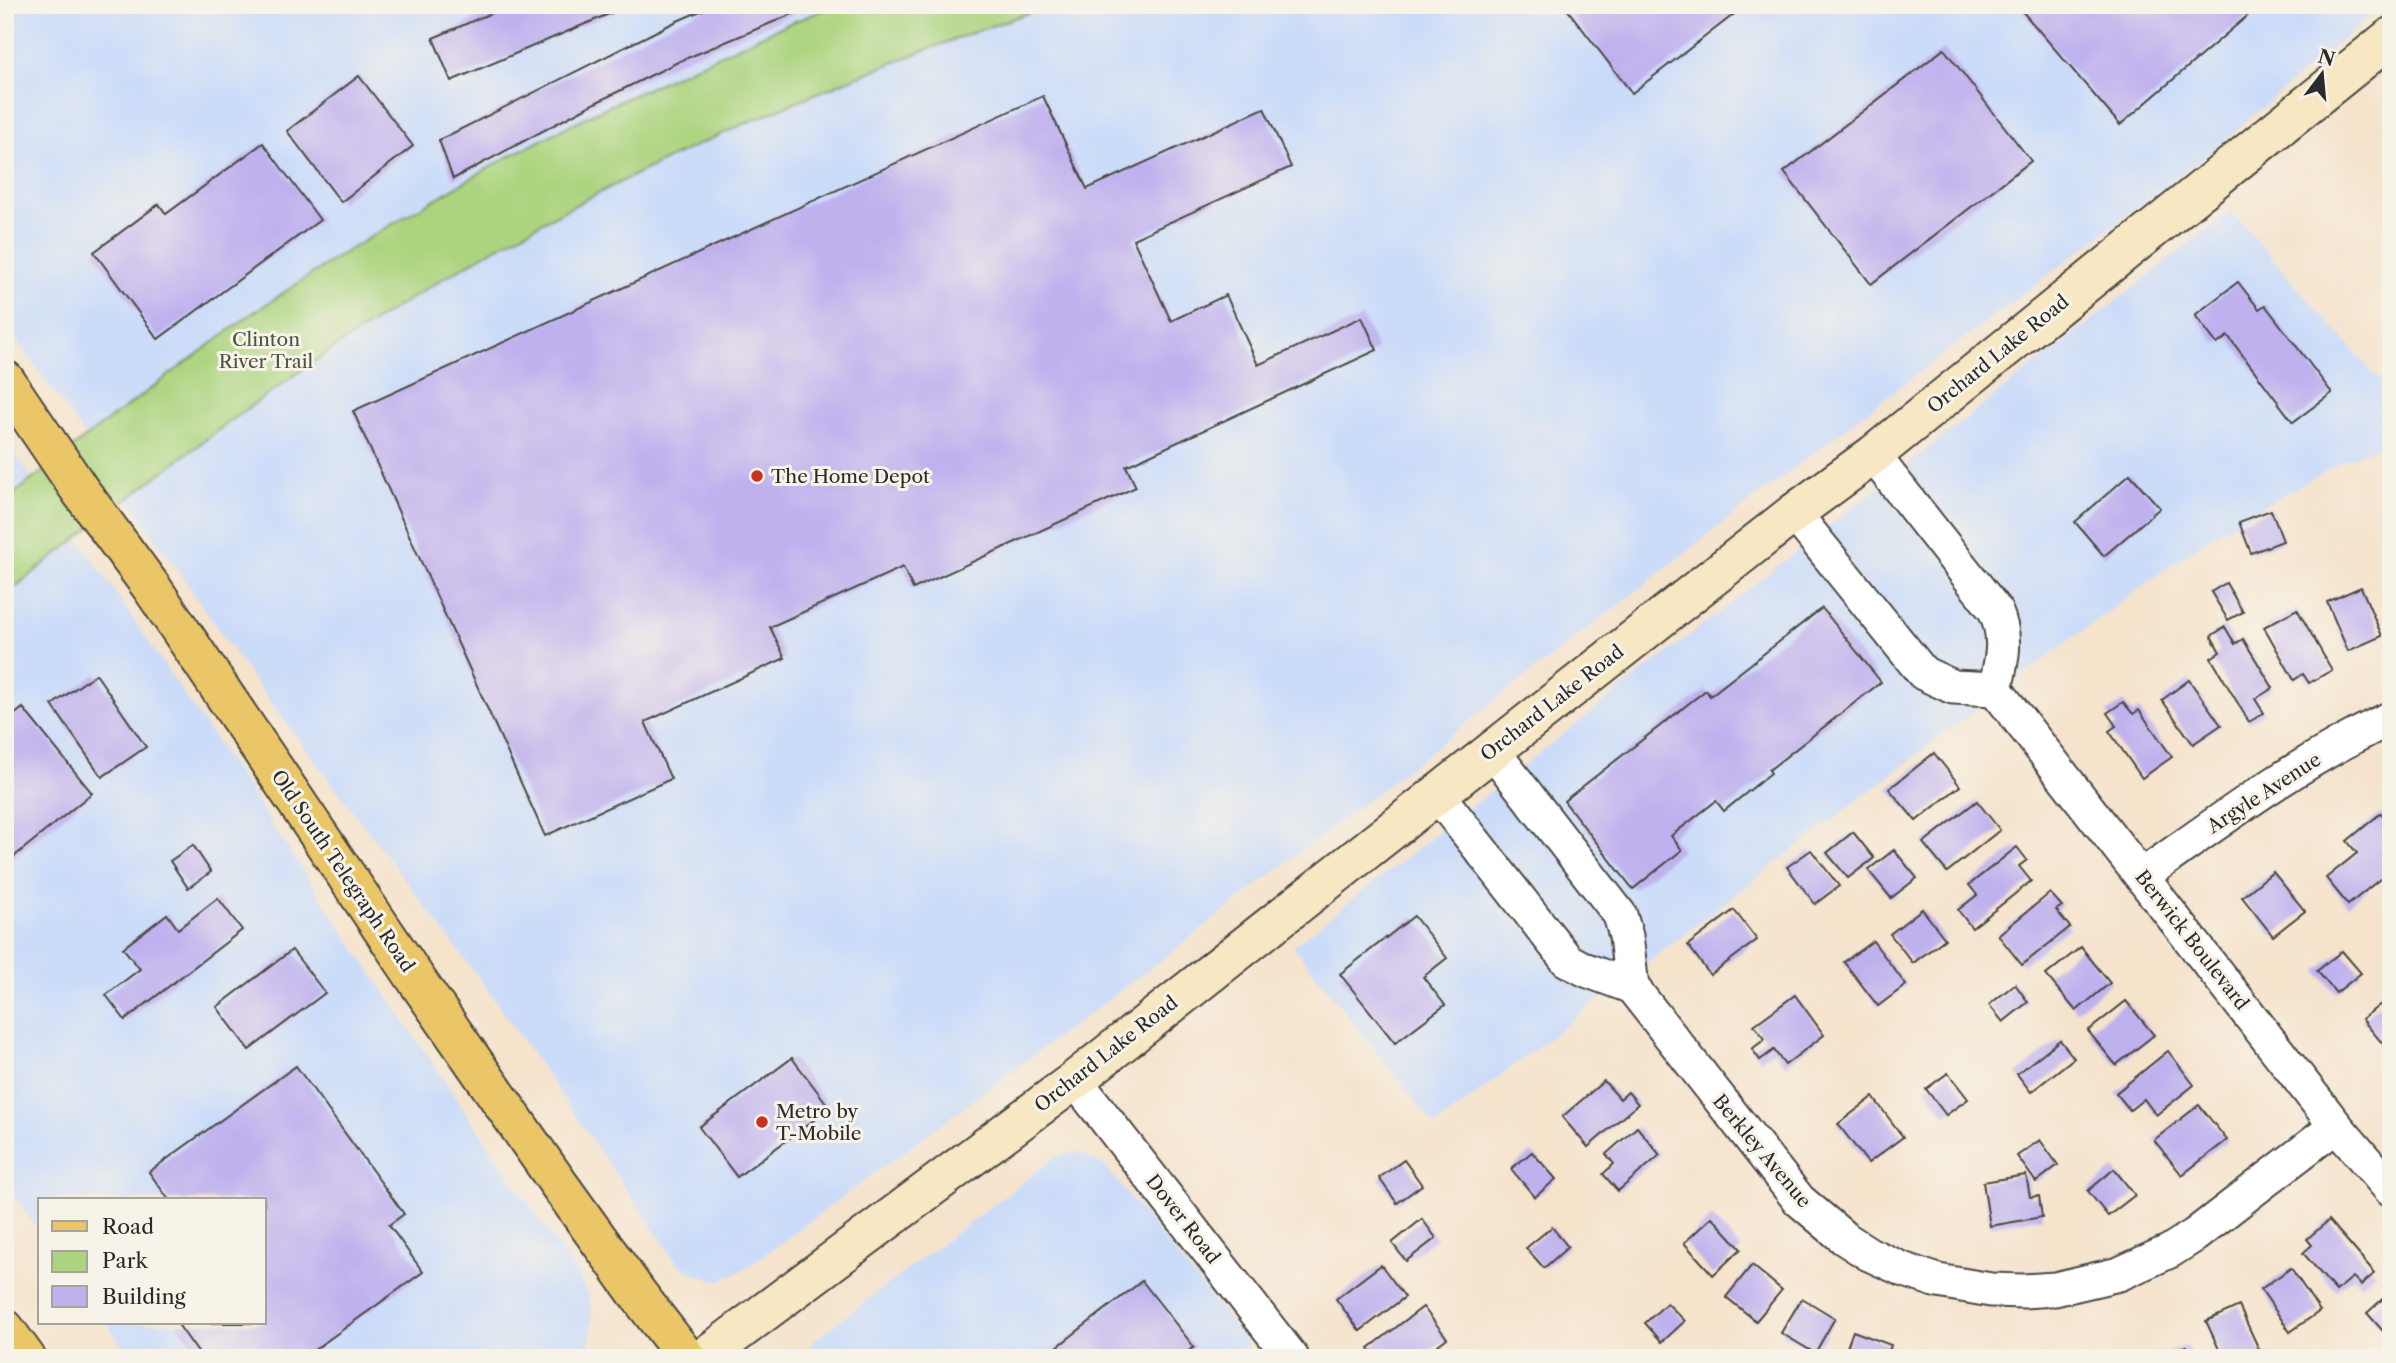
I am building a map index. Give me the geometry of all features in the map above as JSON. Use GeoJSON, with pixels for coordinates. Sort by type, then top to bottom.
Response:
{"type":"FeatureCollection","features":[{"type":"Feature","properties":{"kind":"main road","name":"Orchard Lake Road"},"geometry":{"type":"LineString","coordinates":[[703,1358],[1075,1080],[1794,513],[1873,455],[2391,37]]}},
{"type":"Feature","properties":{"kind":"main road","name":"Old South Telegraph Road"},"geometry":{"type":"LineString","coordinates":[[5,380],[79,489],[152,588],[558,1183],[687,1358]]}},
{"type":"Feature","properties":{"kind":"main road"},"geometry":{"type":"LineString","coordinates":[[5,1329],[26,1358]]}},
{"type":"Feature","properties":{"kind":"street"},"geometry":{"type":"LineString","coordinates":[[1794,513],[1923,673],[1953,687],[1995,689],[2004,637],[1995,610],[1873,455]]}},
{"type":"Feature","properties":{"kind":"street","name":"Berwick Boulevard"},"geometry":{"type":"LineString","coordinates":[[1995,689],[2336,1126],[2391,1190]]}},
{"type":"Feature","properties":{"kind":"street","name":"Argyle Avenue"},"geometry":{"type":"LineString","coordinates":[[2142,876],[2274,784],[2391,718]]}},
{"type":"Feature","properties":{"kind":"street"},"geometry":{"type":"LineString","coordinates":[[1437,794],[1567,960],[1632,987],[1626,936],[1620,915],[1492,750]]}},
{"type":"Feature","properties":{"kind":"street","name":"Berkley Avenue"},"geometry":{"type":"LineString","coordinates":[[1632,987],[1780,1178],[1821,1220],[1844,1238],[1885,1262],[1938,1281],[2023,1291],[2055,1289],[2088,1283],[2145,1263],[2195,1235],[2336,1126]]}},
{"type":"Feature","properties":{"kind":"street","name":"Dover Road"},"geometry":{"type":"LineString","coordinates":[[1075,1080],[1292,1358]]}},
{"type":"Feature","properties":{"kind":"shaded area"},"geometry":{"type":"Polygon","coordinates":[[[5,5],[837,5],[684,70],[508,157],[339,256],[250,315],[86,437],[5,324],[5,5]]]}},
{"type":"Feature","properties":{"kind":"shaded area"},"geometry":{"type":"Polygon","coordinates":[[[1051,5],[2383,5],[2207,155],[1860,417],[1172,952],[747,1268],[722,1280],[712,1280],[684,1269],[675,1260],[485,986],[244,667],[128,498],[188,450],[366,327],[498,246],[623,180],[762,114],[887,63],[1051,5]]]}},
{"type":"Feature","properties":{"kind":"shaded area"},"geometry":{"type":"Polygon","coordinates":[[[2231,211],[2391,393],[2391,441],[2343,461],[2208,538],[1957,724],[1435,1126],[1293,946],[2231,211]]]}},
{"type":"Feature","properties":{"kind":"shaded area"},"geometry":{"type":"Polygon","coordinates":[[[5,439],[32,478],[5,501],[5,439]]]}},
{"type":"Feature","properties":{"kind":"shaded area"},"geometry":{"type":"Polygon","coordinates":[[[78,537],[581,1279],[592,1312],[587,1358],[131,1358],[107,1324],[266,1324],[266,1198],[38,1198],[38,1230],[5,1184],[5,595],[78,537]]]}},
{"type":"Feature","properties":{"kind":"shaded area"},"geometry":{"type":"Polygon","coordinates":[[[1078,1152],[1105,1166],[1249,1345],[1232,1358],[805,1358],[812,1342],[1057,1156],[1078,1152]]]}},
{"type":"Feature","properties":{"kind":"green space","name":"Clinton River Trail"},"geometry":{"type":"Polygon","coordinates":[[[837,5],[1051,5],[873,70],[785,106],[613,186],[529,230],[366,327],[273,390],[5,595],[5,501],[250,315],[339,256],[508,157],[592,114],[785,25],[837,5]]]}},
{"type":"Feature","properties":{"kind":"building"},"geometry":{"type":"Polygon","coordinates":[[[510,5],[630,5],[451,81],[433,38],[510,5]]]}},
{"type":"Feature","properties":{"kind":"building"},"geometry":{"type":"Polygon","coordinates":[[[714,5],[814,5],[680,61],[453,179],[439,140],[714,5]]]}},
{"type":"Feature","properties":{"kind":"building"},"geometry":{"type":"Polygon","coordinates":[[[1564,5],[1746,5],[1632,93],[1564,5]]]}},
{"type":"Feature","properties":{"kind":"building"},"geometry":{"type":"Polygon","coordinates":[[[2029,5],[2260,5],[2120,125],[2022,11],[2029,5]]]}},
{"type":"Feature","properties":{"kind":"building"},"geometry":{"type":"Polygon","coordinates":[[[1944,49],[2031,161],[1871,284],[1784,172],[1944,49]]]}},
{"type":"Feature","properties":{"kind":"building"},"geometry":{"type":"Polygon","coordinates":[[[359,76],[413,146],[341,202],[287,131],[359,76]]]}},
{"type":"Feature","properties":{"kind":"building","name":"The Home Depot"},"geometry":{"type":"Polygon","coordinates":[[[1043,96],[1087,189],[1264,108],[1291,167],[1133,239],[1171,321],[1226,295],[1258,365],[1362,317],[1377,350],[1126,466],[1136,487],[913,589],[903,567],[770,627],[785,658],[645,722],[671,779],[545,836],[353,411],[1043,96]]]}},
{"type":"Feature","properties":{"kind":"building"},"geometry":{"type":"Polygon","coordinates":[[[263,143],[320,220],[158,339],[94,252],[159,204],[166,214],[263,143]]]}},
{"type":"Feature","properties":{"kind":"building"},"geometry":{"type":"Polygon","coordinates":[[[2238,282],[2259,309],[2265,305],[2332,393],[2293,422],[2228,336],[2217,344],[2195,315],[2238,282]]]}},
{"type":"Feature","properties":{"kind":"building"},"geometry":{"type":"Polygon","coordinates":[[[2130,474],[2160,508],[2104,556],[2075,522],[2130,474]]]}},
{"type":"Feature","properties":{"kind":"building"},"geometry":{"type":"Polygon","coordinates":[[[2271,510],[2283,541],[2251,553],[2239,522],[2271,510]]]}},
{"type":"Feature","properties":{"kind":"building"},"geometry":{"type":"Polygon","coordinates":[[[2226,583],[2243,612],[2228,620],[2211,592],[2226,583]]]}},
{"type":"Feature","properties":{"kind":"building"},"geometry":{"type":"Polygon","coordinates":[[[2361,587],[2382,636],[2348,651],[2327,602],[2361,587]]]}},
{"type":"Feature","properties":{"kind":"building"},"geometry":{"type":"Polygon","coordinates":[[[1822,608],[1881,682],[1769,770],[1771,773],[1724,811],[1716,801],[1671,836],[1682,850],[1633,889],[1564,801],[1706,690],[1710,696],[1822,608]]]}},
{"type":"Feature","properties":{"kind":"building"},"geometry":{"type":"Polygon","coordinates":[[[2297,609],[2332,670],[2309,683],[2303,674],[2294,680],[2264,627],[2297,609]]]}},
{"type":"Feature","properties":{"kind":"building"},"geometry":{"type":"Polygon","coordinates":[[[2225,627],[2235,644],[2243,639],[2273,688],[2255,699],[2264,713],[2249,722],[2211,658],[2220,652],[2211,636],[2225,627]]]}},
{"type":"Feature","properties":{"kind":"building"},"geometry":{"type":"Polygon","coordinates":[[[96,674],[146,747],[102,777],[52,705],[96,674]]]}},
{"type":"Feature","properties":{"kind":"building"},"geometry":{"type":"Polygon","coordinates":[[[2189,680],[2221,725],[2193,744],[2162,700],[2189,680]]]}},
{"type":"Feature","properties":{"kind":"building"},"geometry":{"type":"Polygon","coordinates":[[[2123,702],[2133,714],[2139,710],[2172,757],[2142,778],[2109,731],[2116,726],[2107,713],[2123,702]]]}},
{"type":"Feature","properties":{"kind":"building"},"geometry":{"type":"Polygon","coordinates":[[[23,708],[92,793],[5,864],[5,722],[23,708]]]}},
{"type":"Feature","properties":{"kind":"building"},"geometry":{"type":"Polygon","coordinates":[[[1934,753],[1960,786],[1916,821],[1889,789],[1934,753]]]}},
{"type":"Feature","properties":{"kind":"building"},"geometry":{"type":"Polygon","coordinates":[[[1977,801],[2000,830],[1947,872],[1923,843],[1977,801]]]}},
{"type":"Feature","properties":{"kind":"building"},"geometry":{"type":"Polygon","coordinates":[[[2381,813],[2391,826],[2391,870],[2348,905],[2326,878],[2357,853],[2347,841],[2381,813]]]}},
{"type":"Feature","properties":{"kind":"building"},"geometry":{"type":"Polygon","coordinates":[[[1853,832],[1874,858],[1848,878],[1827,853],[1853,832]]]}},
{"type":"Feature","properties":{"kind":"building"},"geometry":{"type":"Polygon","coordinates":[[[193,845],[211,872],[188,888],[170,861],[193,845]]]}},
{"type":"Feature","properties":{"kind":"building"},"geometry":{"type":"Polygon","coordinates":[[[2017,847],[2027,860],[2019,866],[2031,881],[1972,928],[1958,910],[1977,895],[1969,885],[2017,847]]]}},
{"type":"Feature","properties":{"kind":"building"},"geometry":{"type":"Polygon","coordinates":[[[1811,850],[1839,886],[1815,904],[1787,867],[1811,850]]]}},
{"type":"Feature","properties":{"kind":"building"},"geometry":{"type":"Polygon","coordinates":[[[1894,850],[1917,878],[1891,898],[1868,870],[1894,850]]]}},
{"type":"Feature","properties":{"kind":"building"},"geometry":{"type":"Polygon","coordinates":[[[2273,872],[2305,911],[2273,936],[2242,897],[2273,872]]]}},
{"type":"Feature","properties":{"kind":"building"},"geometry":{"type":"Polygon","coordinates":[[[2050,893],[2062,906],[2056,910],[2070,927],[2022,965],[1998,935],[2050,893]]]}},
{"type":"Feature","properties":{"kind":"building"},"geometry":{"type":"Polygon","coordinates":[[[218,898],[242,930],[125,1020],[106,995],[140,969],[123,948],[167,914],[178,929],[218,898]]]}},
{"type":"Feature","properties":{"kind":"building"},"geometry":{"type":"Polygon","coordinates":[[[1922,909],[1945,939],[1913,963],[1890,934],[1922,909]]]}},
{"type":"Feature","properties":{"kind":"building"},"geometry":{"type":"Polygon","coordinates":[[[1734,910],[1757,940],[1710,975],[1688,945],[1734,910]]]}},
{"type":"Feature","properties":{"kind":"building"},"geometry":{"type":"Polygon","coordinates":[[[1414,916],[1447,958],[1423,977],[1445,1005],[1395,1043],[1340,974],[1414,916]]]}},
{"type":"Feature","properties":{"kind":"building"},"geometry":{"type":"Polygon","coordinates":[[[1873,941],[1906,985],[1878,1006],[1844,962],[1873,941]]]}},
{"type":"Feature","properties":{"kind":"building"},"geometry":{"type":"Polygon","coordinates":[[[2081,947],[2110,983],[2076,1011],[2046,975],[2081,947]]]}},
{"type":"Feature","properties":{"kind":"building"},"geometry":{"type":"Polygon","coordinates":[[[292,950],[325,993],[249,1050],[217,1007],[292,950]]]}},
{"type":"Feature","properties":{"kind":"building"},"geometry":{"type":"Polygon","coordinates":[[[2342,951],[2361,973],[2336,993],[2317,971],[2342,951]]]}},
{"type":"Feature","properties":{"kind":"building"},"geometry":{"type":"Polygon","coordinates":[[[2015,984],[2028,1002],[2003,1022],[1989,1005],[2015,984]]]}},
{"type":"Feature","properties":{"kind":"building"},"geometry":{"type":"Polygon","coordinates":[[[1795,995],[1824,1035],[1785,1065],[1774,1050],[1760,1060],[1752,1049],[1765,1039],[1754,1025],[1795,995]]]}},
{"type":"Feature","properties":{"kind":"building"},"geometry":{"type":"Polygon","coordinates":[[[2391,996],[2391,1054],[2362,1019],[2391,996]]]}},
{"type":"Feature","properties":{"kind":"building"},"geometry":{"type":"Polygon","coordinates":[[[2126,1001],[2154,1035],[2116,1065],[2088,1031],[2126,1001]]]}},
{"type":"Feature","properties":{"kind":"building"},"geometry":{"type":"Polygon","coordinates":[[[2060,1040],[2074,1058],[2031,1092],[2017,1074],[2060,1040]]]}},
{"type":"Feature","properties":{"kind":"building"},"geometry":{"type":"Polygon","coordinates":[[[2168,1051],[2194,1085],[2156,1115],[2144,1099],[2130,1110],[2116,1093],[2168,1051]]]}},
{"type":"Feature","properties":{"kind":"building"},"geometry":{"type":"Polygon","coordinates":[[[792,1058],[830,1108],[737,1177],[699,1127],[792,1058]]]}},
{"type":"Feature","properties":{"kind":"building"},"geometry":{"type":"Polygon","coordinates":[[[296,1066],[404,1214],[389,1225],[423,1272],[303,1358],[202,1358],[178,1324],[266,1324],[266,1198],[168,1198],[149,1172],[296,1066]]]}},
{"type":"Feature","properties":{"kind":"building"},"geometry":{"type":"Polygon","coordinates":[[[1948,1073],[1968,1099],[1946,1115],[1926,1089],[1948,1073]]]}},
{"type":"Feature","properties":{"kind":"building"},"geometry":{"type":"Polygon","coordinates":[[[1604,1081],[1620,1099],[1628,1092],[1638,1104],[1588,1147],[1562,1117],[1604,1081]]]}},
{"type":"Feature","properties":{"kind":"building"},"geometry":{"type":"Polygon","coordinates":[[[1873,1097],[1903,1137],[1868,1163],[1838,1124],[1873,1097]]]}},
{"type":"Feature","properties":{"kind":"building"},"geometry":{"type":"Polygon","coordinates":[[[2199,1105],[2227,1140],[2182,1175],[2154,1140],[2199,1105]]]}},
{"type":"Feature","properties":{"kind":"building"},"geometry":{"type":"Polygon","coordinates":[[[1637,1127],[1660,1155],[1618,1191],[1603,1174],[1614,1164],[1606,1154],[1637,1127]]]}},
{"type":"Feature","properties":{"kind":"building"},"geometry":{"type":"Polygon","coordinates":[[[2040,1140],[2058,1165],[2036,1182],[2017,1156],[2040,1140]]]}},
{"type":"Feature","properties":{"kind":"building"},"geometry":{"type":"Polygon","coordinates":[[[1532,1152],[1556,1179],[1535,1197],[1511,1169],[1532,1152]]]}},
{"type":"Feature","properties":{"kind":"building"},"geometry":{"type":"Polygon","coordinates":[[[1404,1160],[1422,1185],[1397,1203],[1379,1178],[1404,1160]]]}},
{"type":"Feature","properties":{"kind":"building"},"geometry":{"type":"Polygon","coordinates":[[[2114,1169],[2135,1195],[2108,1216],[2088,1191],[2114,1169]]]}},
{"type":"Feature","properties":{"kind":"building"},"geometry":{"type":"Polygon","coordinates":[[[2026,1175],[2030,1197],[2039,1196],[2042,1217],[1990,1226],[1983,1182],[2026,1175]]]}},
{"type":"Feature","properties":{"kind":"building"},"geometry":{"type":"Polygon","coordinates":[[[1712,1217],[1741,1249],[1713,1275],[1684,1243],[1712,1217]]]}},
{"type":"Feature","properties":{"kind":"building"},"geometry":{"type":"Polygon","coordinates":[[[1422,1219],[1436,1238],[1406,1261],[1392,1243],[1422,1219]]]}},
{"type":"Feature","properties":{"kind":"building"},"geometry":{"type":"Polygon","coordinates":[[[2329,1220],[2375,1273],[2361,1285],[2353,1277],[2336,1291],[2303,1253],[2312,1245],[2307,1239],[2329,1220]]]}},
{"type":"Feature","properties":{"kind":"building"},"geometry":{"type":"Polygon","coordinates":[[[1552,1227],[1568,1247],[1544,1268],[1526,1248],[1552,1227]]]}},
{"type":"Feature","properties":{"kind":"building"},"geometry":{"type":"Polygon","coordinates":[[[1381,1265],[1405,1297],[1360,1331],[1336,1299],[1381,1265]]]}},
{"type":"Feature","properties":{"kind":"building"},"geometry":{"type":"Polygon","coordinates":[[[1752,1265],[1782,1290],[1756,1321],[1726,1297],[1752,1265]]]}},
{"type":"Feature","properties":{"kind":"building"},"geometry":{"type":"Polygon","coordinates":[[[2291,1268],[2320,1311],[2290,1332],[2261,1289],[2291,1268]]]}},
{"type":"Feature","properties":{"kind":"building"},"geometry":{"type":"Polygon","coordinates":[[[1142,1281],[1194,1347],[1180,1358],[1043,1358],[1142,1281]]]}},
{"type":"Feature","properties":{"kind":"building"},"geometry":{"type":"Polygon","coordinates":[[[2387,1295],[2391,1299],[2391,1324],[2383,1331],[2367,1313],[2387,1295]]]}},
{"type":"Feature","properties":{"kind":"building"},"geometry":{"type":"Polygon","coordinates":[[[1802,1298],[1835,1318],[1815,1353],[1781,1333],[1802,1298]]]}},
{"type":"Feature","properties":{"kind":"building"},"geometry":{"type":"Polygon","coordinates":[[[1667,1303],[1685,1321],[1662,1342],[1645,1323],[1667,1303]]]}},
{"type":"Feature","properties":{"kind":"building"},"geometry":{"type":"Polygon","coordinates":[[[2239,1306],[2263,1358],[2223,1358],[2206,1321],[2239,1306]]]}},
{"type":"Feature","properties":{"kind":"building"},"geometry":{"type":"Polygon","coordinates":[[[1423,1307],[1447,1338],[1421,1358],[1376,1358],[1369,1348],[1423,1307]]]}},
{"type":"Feature","properties":{"kind":"building"},"geometry":{"type":"Polygon","coordinates":[[[1853,1331],[1891,1345],[1887,1358],[1843,1358],[1853,1331]]]}},
{"type":"Feature","properties":{"kind":"building"},"geometry":{"type":"Polygon","coordinates":[[[2187,1346],[2191,1358],[2162,1358],[2161,1353],[2187,1346]]]}},
{"type":"Feature","properties":{"kind":"place","name":"The Home Depot"},"geometry":{"type":"Point","coordinates":[757,476]}},
{"type":"Feature","properties":{"kind":"place","name":"Metro by T-Mobile"},"geometry":{"type":"Point","coordinates":[762,1122]}}]}
